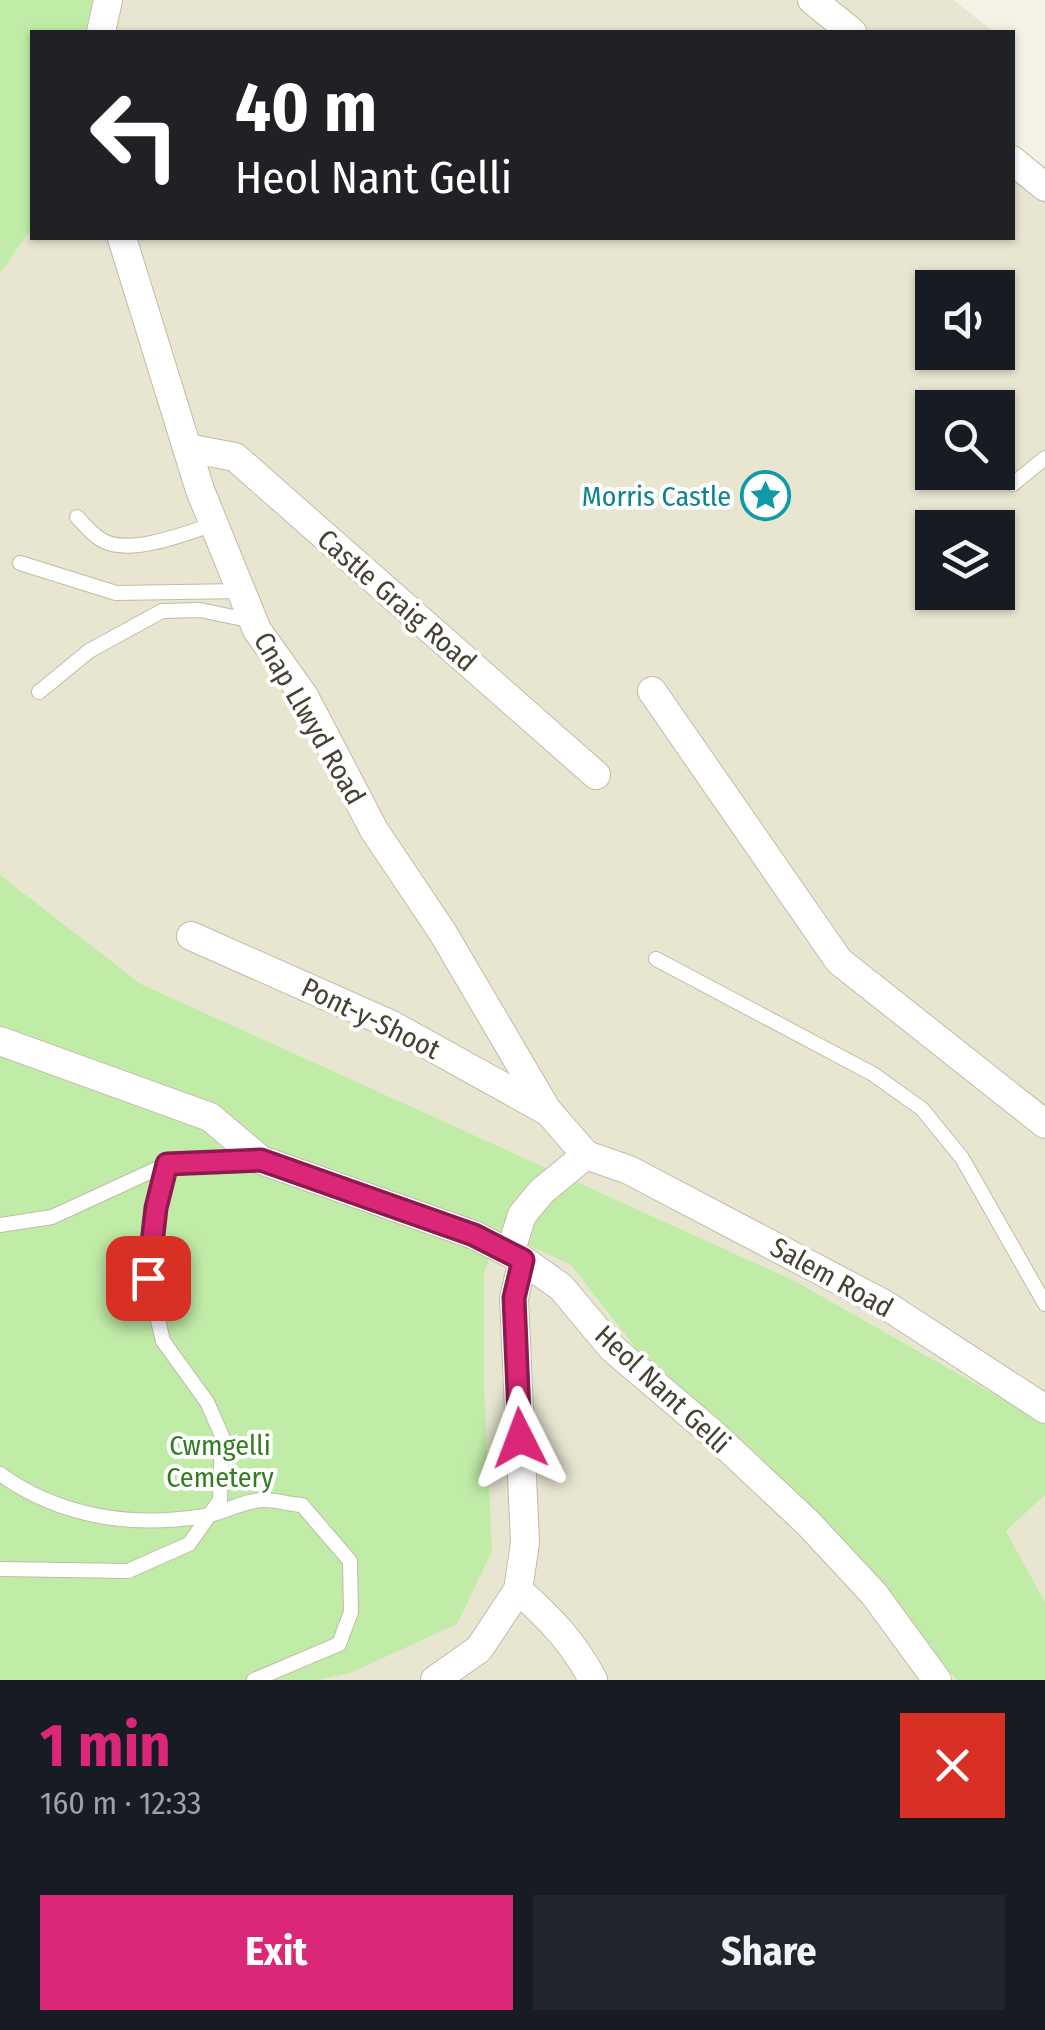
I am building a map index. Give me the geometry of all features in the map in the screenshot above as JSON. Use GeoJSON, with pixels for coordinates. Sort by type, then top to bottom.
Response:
{"type":"FeatureCollection","features":[{"type":"Feature","properties":{"kind":"street"},"geometry":{"type":"LineString","coordinates":[[102,30],[108,0]]}},
{"type":"Feature","properties":{"kind":"street"},"geometry":{"type":"LineString","coordinates":[[812,0],[850,30]]}},
{"type":"Feature","properties":{"kind":"street"},"geometry":{"type":"LineString","coordinates":[[1015,162],[1045,186]]}},
{"type":"Feature","properties":{"kind":"street","name":"Cnap Llwyd Road"},"geometry":{"type":"LineString","coordinates":[[123,240],[187,448],[254,621],[304,696],[374,830],[444,933],[546,1110],[589,1161]]}},
{"type":"Feature","properties":{"kind":"street","name":"Castle Graig Road"},"geometry":{"type":"LineString","coordinates":[[187,448],[235,457],[596,775]]}},
{"type":"Feature","properties":{"kind":"street"},"geometry":{"type":"LineString","coordinates":[[652,691],[839,961],[1045,1124]]}},
{"type":"Feature","properties":{"kind":"street","name":"Pont-y-Shoot"},"geometry":{"type":"LineString","coordinates":[[191,936],[392,1025],[546,1110]]}},
{"type":"Feature","properties":{"kind":"street","name":"Heol Nant Gelli"},"geometry":{"type":"LineString","coordinates":[[0,1041],[210,1117],[261,1160],[474,1235],[516,1256],[561,1287],[612,1348],[712,1433],[808,1523],[874,1594],[937,1680]]}},
{"type":"Feature","properties":{"kind":"street"},"geometry":{"type":"LineString","coordinates":[[435,1680],[480,1648],[518,1590],[525,1543],[514,1298],[522,1215],[589,1161]]}},
{"type":"Feature","properties":{"kind":"street","name":"Salem Road"},"geometry":{"type":"LineString","coordinates":[[589,1161],[884,1304],[1045,1409]]}},
{"type":"Feature","properties":{"kind":"street"},"geometry":{"type":"LineString","coordinates":[[518,1590],[551,1618],[580,1655],[593,1680]]}},
{"type":"Feature","properties":{"kind":"lane"},"geometry":{"type":"LineString","coordinates":[[1015,482],[1045,458]]}},
{"type":"Feature","properties":{"kind":"lane"},"geometry":{"type":"LineString","coordinates":[[77,517],[100,539],[118,546],[178,537],[214,524]]}},
{"type":"Feature","properties":{"kind":"lane"},"geometry":{"type":"LineString","coordinates":[[20,562],[116,592],[242,592]]}},
{"type":"Feature","properties":{"kind":"lane"},"geometry":{"type":"LineString","coordinates":[[39,692],[89,651],[162,611],[200,610],[254,621]]}},
{"type":"Feature","properties":{"kind":"lane"},"geometry":{"type":"LineString","coordinates":[[656,959],[873,1074],[922,1109],[962,1158],[1045,1304]]}},
{"type":"Feature","properties":{"kind":"lane"},"geometry":{"type":"LineString","coordinates":[[0,1225],[52,1217],[167,1164],[261,1160]]}},
{"type":"Feature","properties":{"kind":"lane"},"geometry":{"type":"LineString","coordinates":[[0,1570],[128,1571],[189,1544],[220,1500],[222,1436],[207,1402],[162,1341],[148,1278],[156,1208],[167,1164]]}},
{"type":"Feature","properties":{"kind":"lane"},"geometry":{"type":"LineString","coordinates":[[0,1474],[26,1492],[85,1515],[161,1522],[210,1515],[261,1500],[302,1506],[350,1560],[351,1612],[339,1644],[254,1680]]}},
{"type":"Feature","properties":{"kind":"shaded area"},"geometry":{"type":"Polygon","coordinates":[[[100,0],[953,0],[991,30],[94,30],[100,0]]]}},
{"type":"Feature","properties":{"kind":"shaded area"},"geometry":{"type":"Polygon","coordinates":[[[1015,158],[1045,181],[1045,1423],[795,1281],[141,984],[0,875],[0,273],[30,231],[30,240],[1015,240],[1015,158]]]}},
{"type":"Feature","properties":{"kind":"shaded area"},"geometry":{"type":"Polygon","coordinates":[[[500,1232],[571,1265],[637,1350],[957,1680],[319,1680],[350,1673],[484,1386],[484,1273],[500,1232]]]}},
{"type":"Feature","properties":{"kind":"shaded area"},"geometry":{"type":"Polygon","coordinates":[[[1045,1495],[1045,1602],[1006,1531],[1045,1495]]]}},
{"type":"Feature","properties":{"kind":"green space"},"geometry":{"type":"Polygon","coordinates":[[[0,0],[99,0],[94,30],[30,30],[30,231],[0,273],[0,0]]]}},
{"type":"Feature","properties":{"kind":"green space","name":"Cwmgelli Cemetery"},"geometry":{"type":"Polygon","coordinates":[[[0,875],[141,984],[795,1281],[1045,1423],[1045,1495],[1006,1531],[1045,1602],[1045,1680],[957,1680],[637,1350],[571,1265],[500,1232],[484,1273],[484,1386],[492,1551],[457,1624],[350,1673],[319,1680],[0,1680],[0,875]]]}},
{"type":"Feature","properties":{"kind":"place","name":"Morris Castle"},"geometry":{"type":"Point","coordinates":[766,496]}},
{"type":"Feature","properties":{"kind":"route"},"geometry":{"type":"LineString","coordinates":[[148,1278],[156,1208],[167,1164],[261,1160],[474,1235],[523,1260],[514,1298],[520,1438]]}}]}
